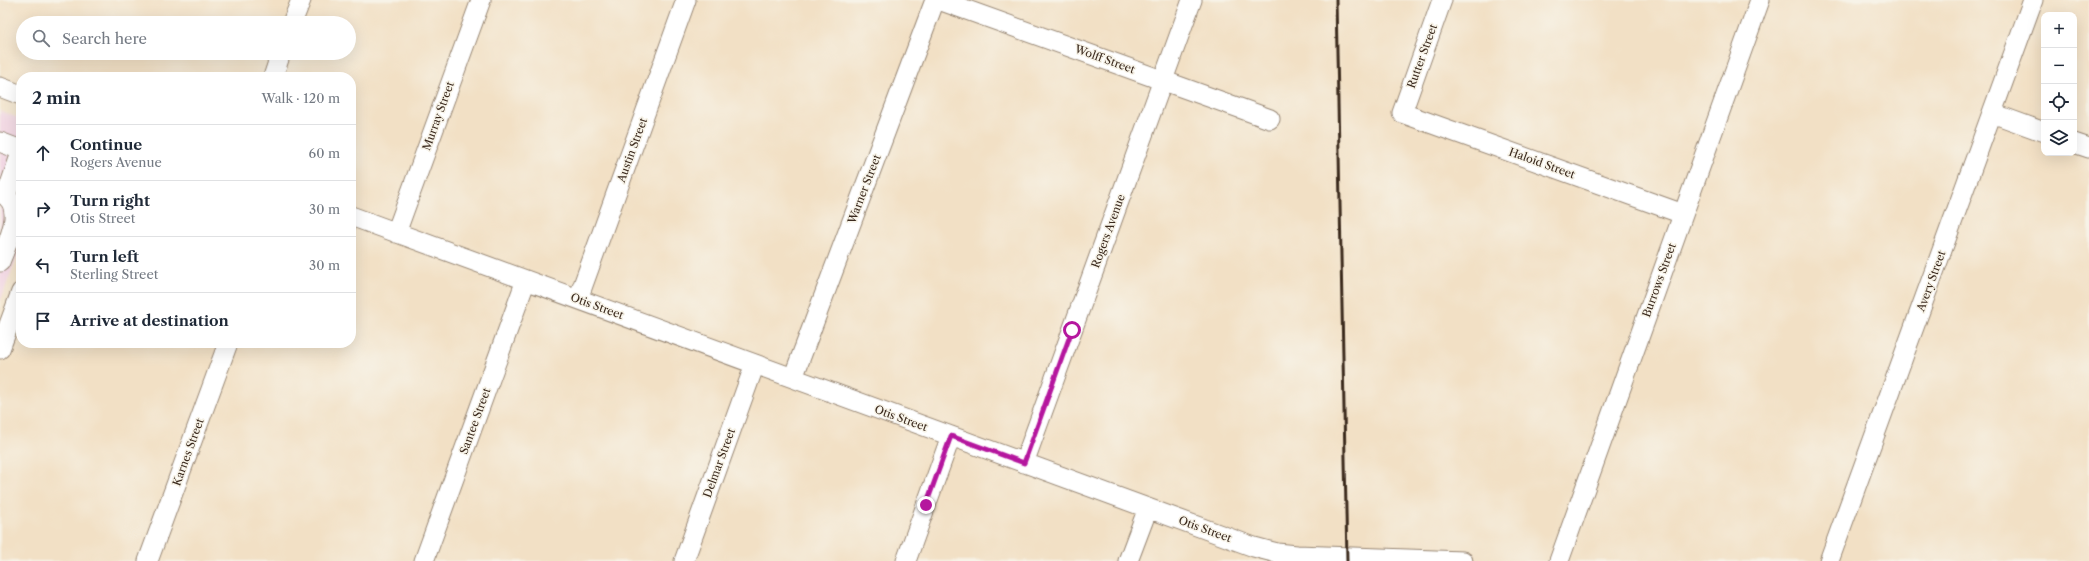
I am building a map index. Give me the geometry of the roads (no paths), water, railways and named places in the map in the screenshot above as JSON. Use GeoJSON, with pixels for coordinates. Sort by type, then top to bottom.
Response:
{"type":"FeatureCollection","features":[{"type":"Feature","properties":{"kind":"street"},"geometry":{"type":"LineString","coordinates":[[295,16],[301,0]]}},
{"type":"Feature","properties":{"kind":"street","name":"Murray Street"},"geometry":{"type":"LineString","coordinates":[[396,232],[481,0]]}},
{"type":"Feature","properties":{"kind":"street","name":"Austin Street"},"geometry":{"type":"LineString","coordinates":[[578,299],[686,0]]}},
{"type":"Feature","properties":{"kind":"street","name":"Warner Street"},"geometry":{"type":"LineString","coordinates":[[793,378],[935,0]]}},
{"type":"Feature","properties":{"kind":"street","name":"Wolff Street"},"geometry":{"type":"LineString","coordinates":[[939,0],[1270,119]]}},
{"type":"Feature","properties":{"kind":"street","name":"Rogers Avenue"},"geometry":{"type":"LineString","coordinates":[[1024,463],[1162,79],[1192,0]]}},
{"type":"Feature","properties":{"kind":"street","name":"Rutter Street"},"geometry":{"type":"LineString","coordinates":[[1402,113],[1442,0]]}},
{"type":"Feature","properties":{"kind":"street","name":"Burrows Street"},"geometry":{"type":"LineString","coordinates":[[1559,561],[1760,0]]}},
{"type":"Feature","properties":{"kind":"street","name":"Avery Street"},"geometry":{"type":"LineString","coordinates":[[1829,561],[2034,0]]}},
{"type":"Feature","properties":{"kind":"street"},"geometry":{"type":"LineString","coordinates":[[275,72],[279,60]]}},
{"type":"Feature","properties":{"kind":"street"},"geometry":{"type":"LineString","coordinates":[[0,87],[16,93]]}},
{"type":"Feature","properties":{"kind":"street","name":"Haloid Street"},"geometry":{"type":"LineString","coordinates":[[1402,113],[1683,214]]}},
{"type":"Feature","properties":{"kind":"street"},"geometry":{"type":"LineString","coordinates":[[1992,113],[2041,131]]}},
{"type":"Feature","properties":{"kind":"street"},"geometry":{"type":"LineString","coordinates":[[0,142],[16,148]]}},
{"type":"Feature","properties":{"kind":"street"},"geometry":{"type":"LineString","coordinates":[[2077,144],[2089,148]]}},
{"type":"Feature","properties":{"kind":"street"},"geometry":{"type":"LineString","coordinates":[[0,262],[14,221],[13,206],[3,195],[16,165]]}},
{"type":"Feature","properties":{"kind":"street","name":"Otis Street"},"geometry":{"type":"LineString","coordinates":[[356,218],[1254,547],[1277,553],[1463,561]]}},
{"type":"Feature","properties":{"kind":"street","name":"Santee Street"},"geometry":{"type":"LineString","coordinates":[[424,561],[526,280]]}},
{"type":"Feature","properties":{"kind":"street"},"geometry":{"type":"LineString","coordinates":[[0,350],[4,327],[16,302]]}},
{"type":"Feature","properties":{"kind":"street","name":"Karnes Street"},"geometry":{"type":"LineString","coordinates":[[148,561],[226,348]]}},
{"type":"Feature","properties":{"kind":"street","name":"Delmar Street"},"geometry":{"type":"LineString","coordinates":[[684,561],[755,364]]}},
{"type":"Feature","properties":{"kind":"street"},"geometry":{"type":"LineString","coordinates":[[906,561],[951,436]]}},
{"type":"Feature","properties":{"kind":"street"},"geometry":{"type":"LineString","coordinates":[[1128,561],[1148,508]]}},
{"type":"Feature","properties":{"kind":"railway"},"geometry":{"type":"LineString","coordinates":[[1336,0],[1347,561]]}}]}
